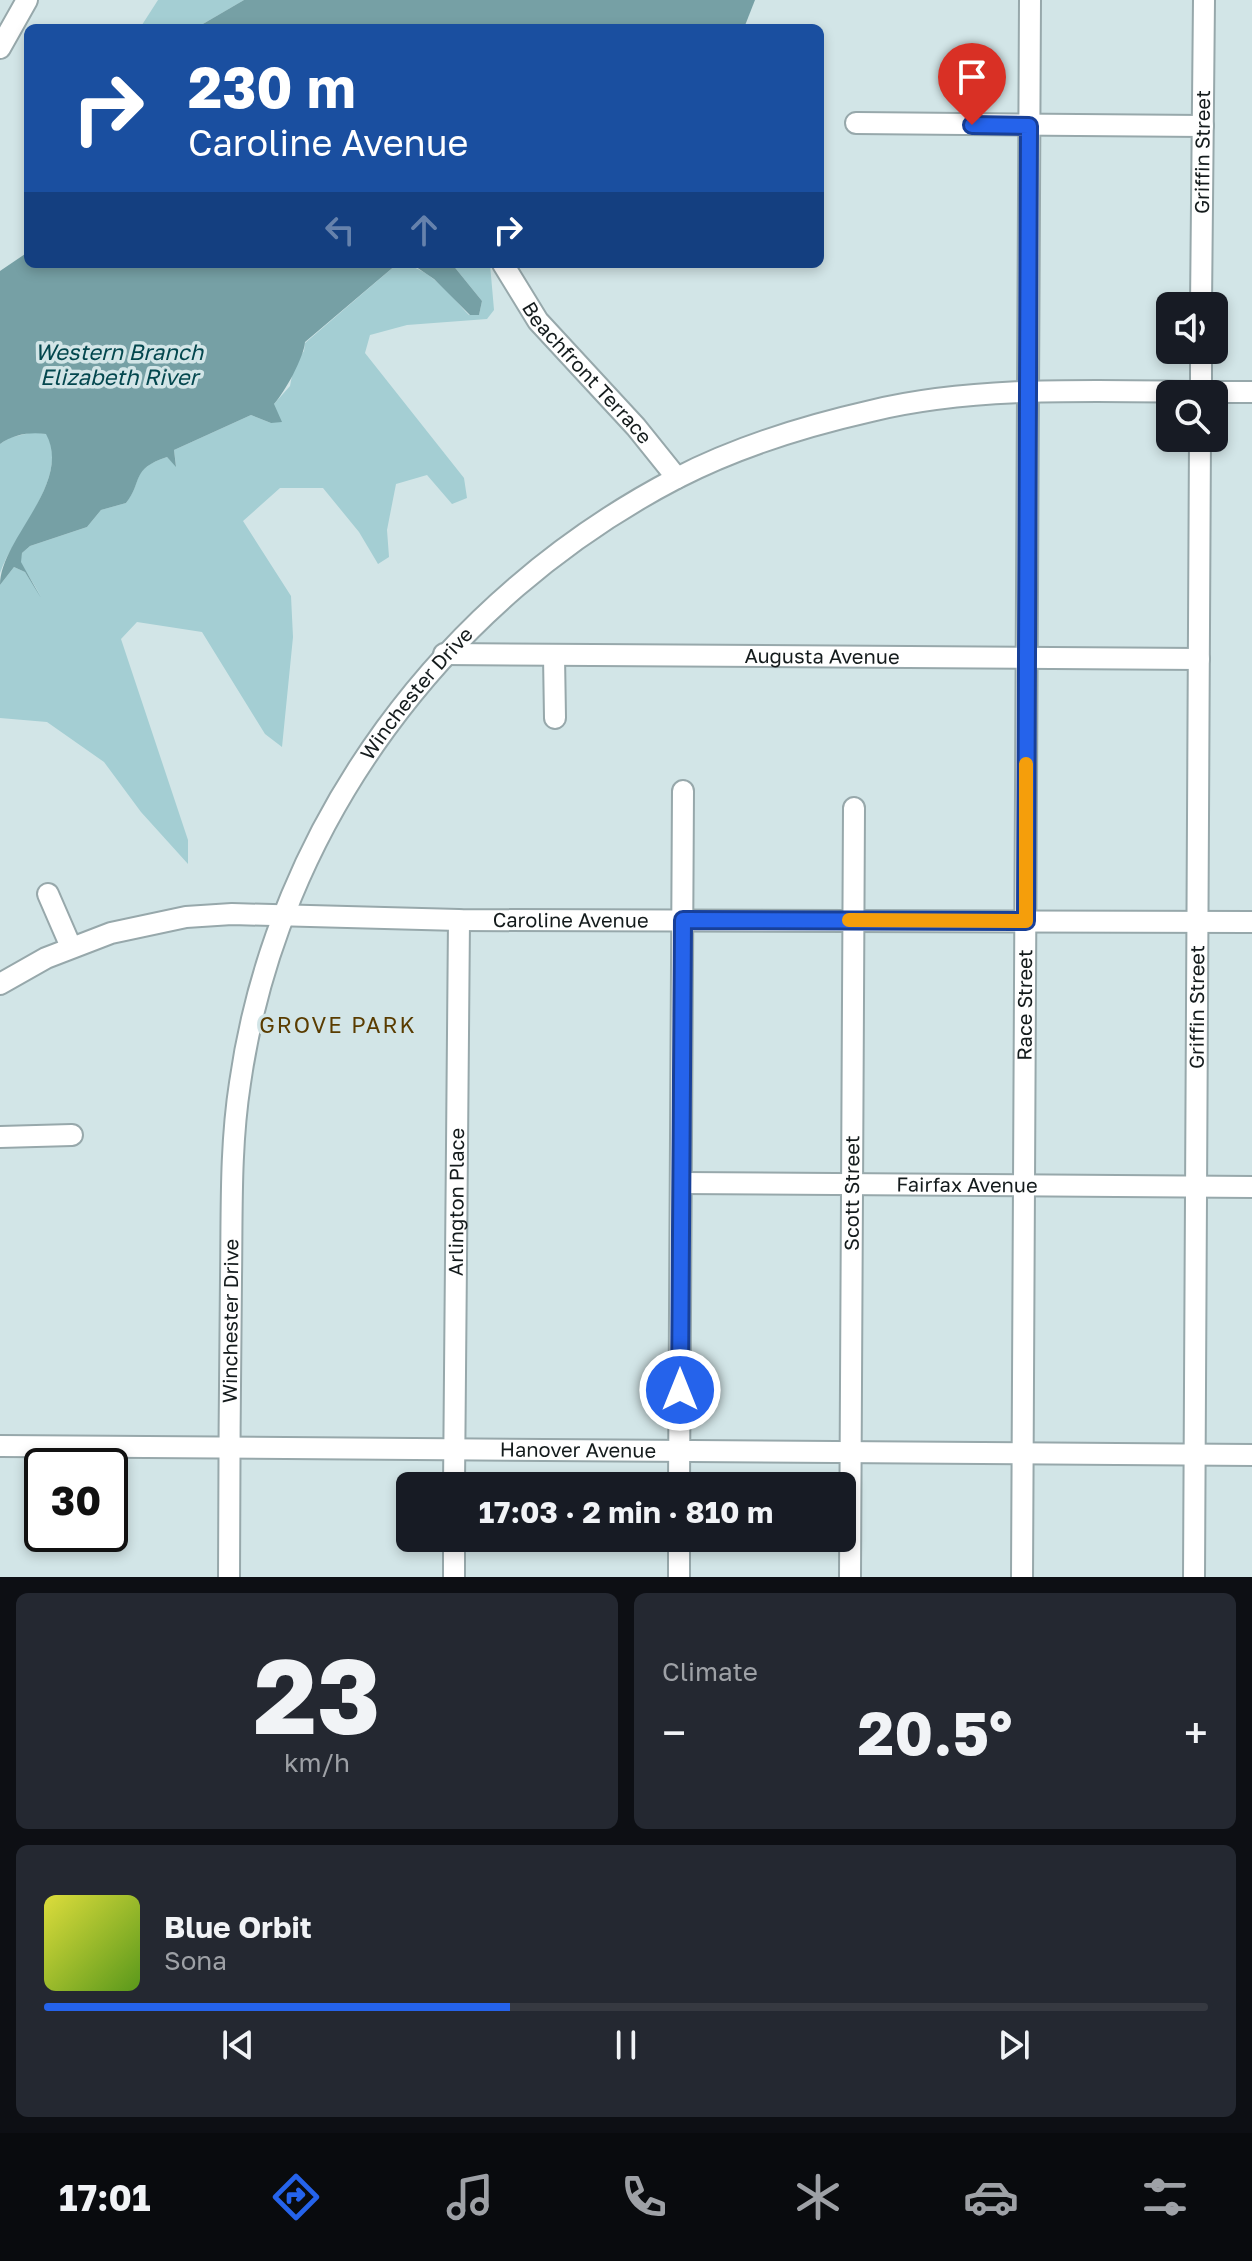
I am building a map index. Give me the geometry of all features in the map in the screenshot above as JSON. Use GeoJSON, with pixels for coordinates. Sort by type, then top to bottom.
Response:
{"type":"FeatureCollection","features":[{"type":"Feature","properties":{"kind":"street"},"geometry":{"type":"LineString","coordinates":[[0,48],[27,0]]}},
{"type":"Feature","properties":{"kind":"street","name":"Race Street"},"geometry":{"type":"LineString","coordinates":[[1022,1577],[1030,0]]}},
{"type":"Feature","properties":{"kind":"street","name":"Griffin Street"},"geometry":{"type":"LineString","coordinates":[[1201,292],[1204,0]]}},
{"type":"Feature","properties":{"kind":"street"},"geometry":{"type":"LineString","coordinates":[[856,123],[1203,126]]}},
{"type":"Feature","properties":{"kind":"street","name":"Beachfront Terrace"},"geometry":{"type":"LineString","coordinates":[[505,268],[538,321],[636,427],[677,478]]}},
{"type":"Feature","properties":{"kind":"street","name":"Winchester Drive"},"geometry":{"type":"LineString","coordinates":[[1228,392],[1252,392]]}},
{"type":"Feature","properties":{"kind":"street","name":"Winchester Drive"},"geometry":{"type":"LineString","coordinates":[[229,1577],[235,1125],[253,1013],[283,916],[304,866],[351,780],[389,724],[444,654],[528,575],[577,539],[677,478],[740,450],[873,410],[981,394],[1156,393]]}},
{"type":"Feature","properties":{"kind":"street","name":"Griffin Street"},"geometry":{"type":"LineString","coordinates":[[1194,1577],[1200,452]]}},
{"type":"Feature","properties":{"kind":"street","name":"Augusta Avenue"},"geometry":{"type":"LineString","coordinates":[[444,654],[1199,659]]}},
{"type":"Feature","properties":{"kind":"street"},"geometry":{"type":"LineString","coordinates":[[554,656],[555,718]]}},
{"type":"Feature","properties":{"kind":"street"},"geometry":{"type":"LineString","coordinates":[[679,1472],[683,791]]}},
{"type":"Feature","properties":{"kind":"street","name":"Scott Street"},"geometry":{"type":"LineString","coordinates":[[850,1577],[854,808]]}},
{"type":"Feature","properties":{"kind":"street"},"geometry":{"type":"LineString","coordinates":[[48,894],[71,947]]}},
{"type":"Feature","properties":{"kind":"street","name":"Caroline Avenue"},"geometry":{"type":"LineString","coordinates":[[0,984],[71,947],[111,933],[186,917],[232,914],[459,920],[1252,922]]}},
{"type":"Feature","properties":{"kind":"street","name":"Arlington Place"},"geometry":{"type":"LineString","coordinates":[[454,1472],[459,920]]}},
{"type":"Feature","properties":{"kind":"street"},"geometry":{"type":"LineString","coordinates":[[0,1137],[72,1135]]}},
{"type":"Feature","properties":{"kind":"street","name":"Fairfax Avenue"},"geometry":{"type":"LineString","coordinates":[[681,1183],[852,1187],[1252,1187]]}},
{"type":"Feature","properties":{"kind":"street","name":"Hanover Avenue"},"geometry":{"type":"LineString","coordinates":[[0,1446],[1252,1455]]}},
{"type":"Feature","properties":{"kind":"street"},"geometry":{"type":"LineString","coordinates":[[454,1552],[454,1577]]}},
{"type":"Feature","properties":{"kind":"street"},"geometry":{"type":"LineString","coordinates":[[679,1552],[679,1577]]}},
{"type":"Feature","properties":{"kind":"shaded area"},"geometry":{"type":"Polygon","coordinates":[[[158,0],[244,0],[203,24],[143,24],[158,0]]]}},
{"type":"Feature","properties":{"kind":"shaded area"},"geometry":{"type":"Polygon","coordinates":[[[392,268],[418,269],[446,290],[469,315],[479,315],[482,301],[455,268],[490,268],[494,310],[487,319],[407,325],[370,335],[365,353],[464,478],[467,498],[452,504],[427,475],[396,484],[387,530],[389,557],[378,564],[359,532],[323,488],[280,488],[243,521],[291,596],[293,637],[282,747],[265,734],[202,632],[137,622],[121,639],[188,840],[188,864],[141,812],[104,762],[47,722],[0,718],[0,585],[14,567],[25,572],[41,596],[20,562],[22,553],[30,546],[87,527],[101,510],[126,503],[147,466],[167,457],[176,466],[174,450],[251,415],[271,423],[274,404],[290,386],[294,365],[304,351],[305,343],[392,268]]]}},
{"type":"Feature","properties":{"kind":"shaded area"},"geometry":{"type":"Polygon","coordinates":[[[33,432],[47,434],[52,451],[51,469],[37,505],[0,573],[0,444],[9,438],[33,432]]]}},
{"type":"Feature","properties":{"kind":"water"},"geometry":{"type":"Polygon","coordinates":[[[244,0],[755,0],[746,24],[203,24],[244,0]]]}},
{"type":"Feature","properties":{"kind":"water","name":"Western Branch Elizabeth River"},"geometry":{"type":"Polygon","coordinates":[[[24,255],[24,268],[392,268],[305,342],[293,374],[274,404],[282,422],[271,423],[251,415],[174,450],[176,467],[167,457],[147,466],[126,503],[101,510],[87,527],[30,546],[22,553],[21,562],[41,598],[25,572],[14,567],[0,585],[11,549],[43,492],[52,453],[46,434],[22,434],[0,444],[0,271],[24,255]]]}},
{"type":"Feature","properties":{"kind":"water"},"geometry":{"type":"Polygon","coordinates":[[[418,268],[455,268],[482,301],[479,315],[470,315],[434,279],[418,268]]]}},
{"type":"Feature","properties":{"kind":"slow traffic"},"geometry":{"type":"LineString","coordinates":[[849,920],[1026,921],[1026,764]]}},
{"type":"Feature","properties":{"kind":"district","name":"GROVE PARK"},"geometry":{"type":"Point","coordinates":[338,1025]}},
{"type":"Feature","properties":{"kind":"route"},"geometry":{"type":"LineString","coordinates":[[680,1390],[683,920],[1026,921],[1029,126],[972,125]]}}]}
